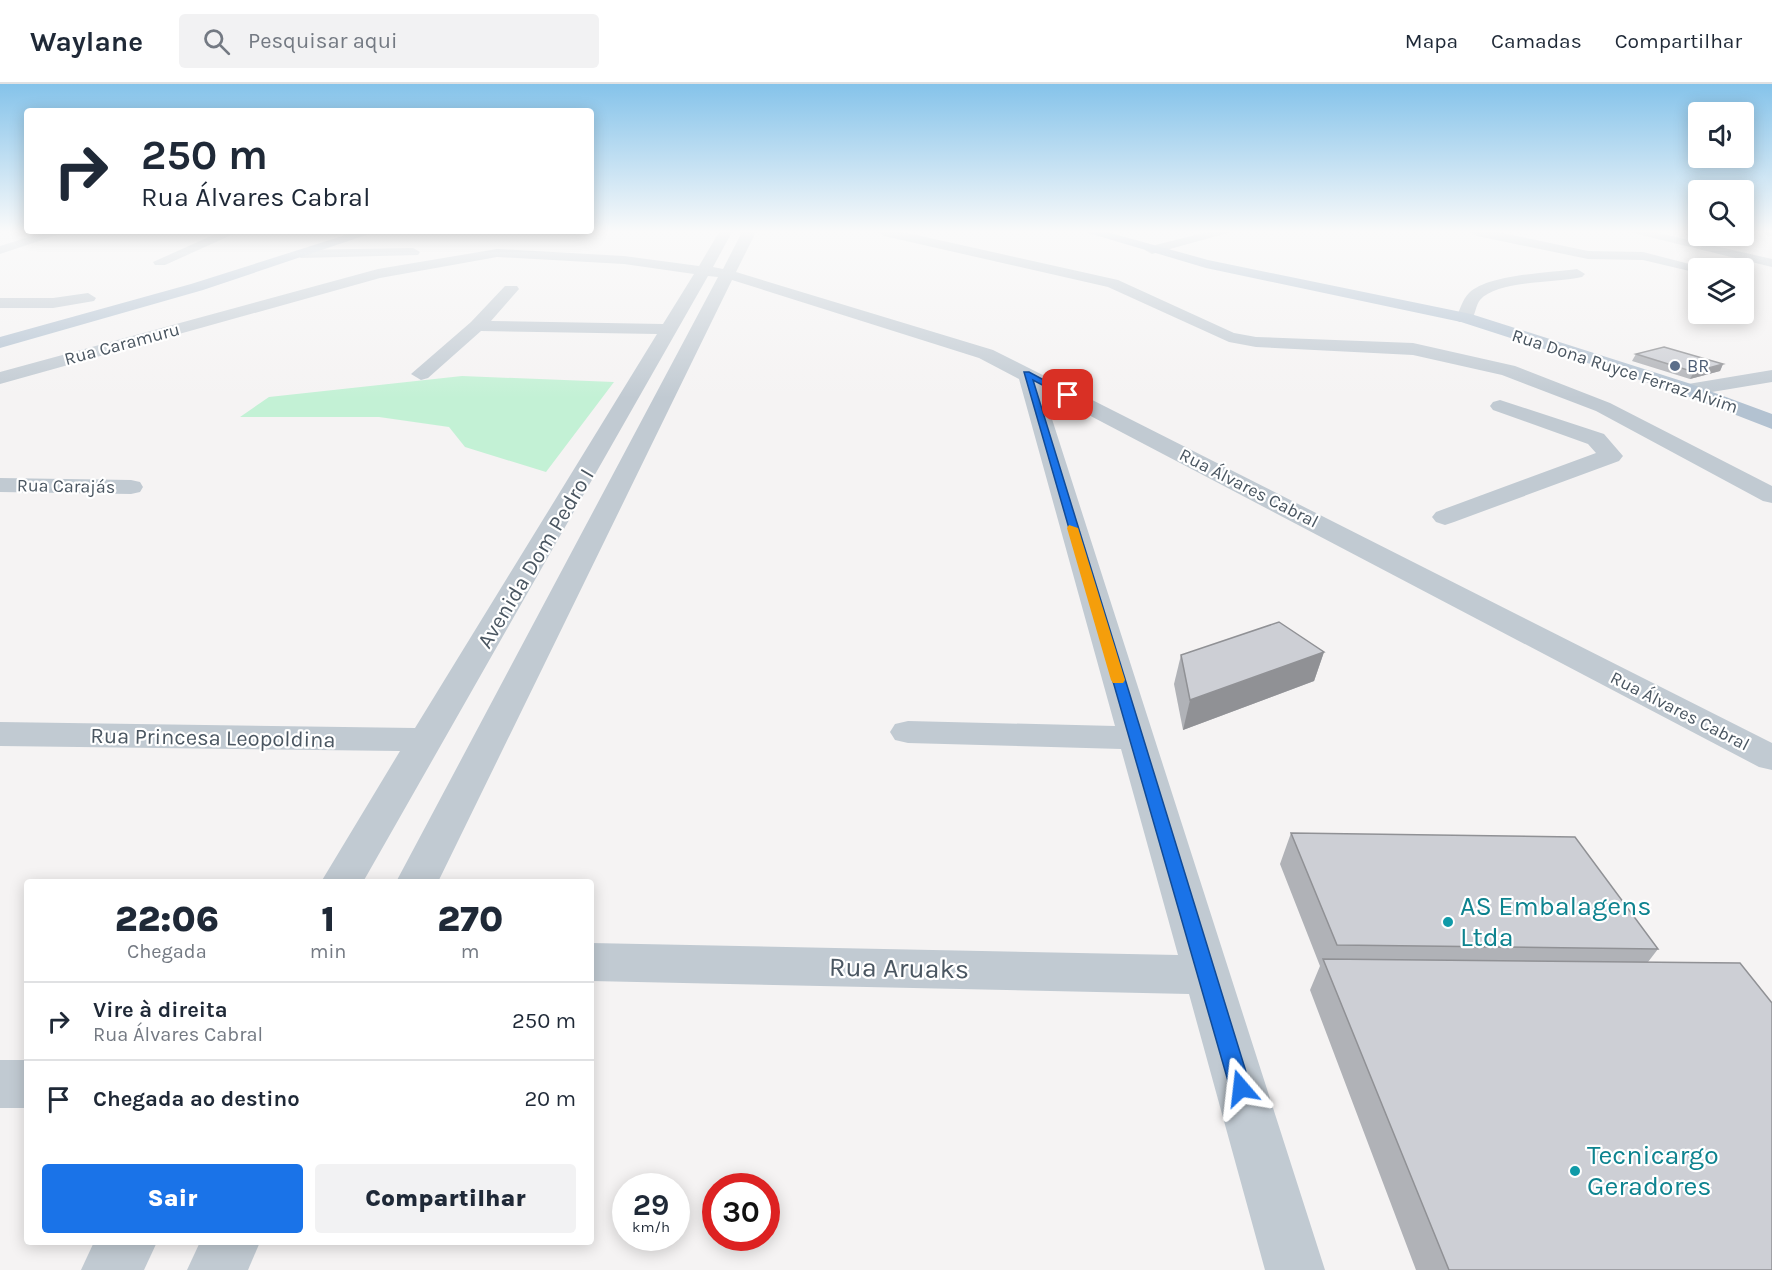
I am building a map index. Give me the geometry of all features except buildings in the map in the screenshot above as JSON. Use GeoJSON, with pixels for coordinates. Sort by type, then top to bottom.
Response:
{"type":"FeatureCollection","features":[{"type":"Feature","properties":{"kind":"main road"},"geometry":{"type":"LineString","coordinates":[[0,333],[168,287]]}},
{"type":"Feature","properties":{"kind":"main road"},"geometry":{"type":"LineString","coordinates":[[0,343],[188,287]]}},
{"type":"Feature","properties":{"kind":"main road","name":"Rua Dona Ruyce Ferraz Alvim"},"geometry":{"type":"LineString","coordinates":[[1324,287],[1465,318],[1688,390],[1772,422]]}},
{"type":"Feature","properties":{"kind":"street","name":"Rua Caramuru"},"geometry":{"type":"LineString","coordinates":[[6,375],[329,287]]}},
{"type":"Feature","properties":{"kind":"street","name":"Avenida Dom Pedro I"},"geometry":{"type":"LineString","coordinates":[[344,879],[671,329],[704,287]]}},
{"type":"Feature","properties":{"kind":"street","name":"Avenida Dom Pedro I"},"geometry":{"type":"LineString","coordinates":[[419,879],[583,558],[709,287]]}},
{"type":"Feature","properties":{"kind":"street","name":"Rua Álvares Cabral"},"geometry":{"type":"LineString","coordinates":[[768,287],[934,336],[986,354],[1772,758]]}},
{"type":"Feature","properties":{"kind":"street"},"geometry":{"type":"LineString","coordinates":[[1120,287],[1229,337],[1256,342],[1413,348],[1508,370],[1603,407],[1772,496]]}},
{"type":"Feature","properties":{"kind":"street"},"geometry":{"type":"LineString","coordinates":[[1465,318],[1472,299],[1481,292],[1498,287]]}},
{"type":"Feature","properties":{"kind":"street"},"geometry":{"type":"LineString","coordinates":[[421,374],[477,326],[511,289]]}},
{"type":"Feature","properties":{"kind":"street"},"geometry":{"type":"LineString","coordinates":[[0,303],[53,303],[88,298]]}},
{"type":"Feature","properties":{"kind":"street"},"geometry":{"type":"LineString","coordinates":[[477,326],[671,329]]}},
{"type":"Feature","properties":{"kind":"street"},"geometry":{"type":"LineString","coordinates":[[1027,374],[1295,1270]]}},
{"type":"Feature","properties":{"kind":"street"},"geometry":{"type":"LineString","coordinates":[[1688,390],[1763,378]]}},
{"type":"Feature","properties":{"kind":"street"},"geometry":{"type":"LineString","coordinates":[[1749,412],[1763,378]]}},
{"type":"Feature","properties":{"kind":"street"},"geometry":{"type":"LineString","coordinates":[[1445,517],[1611,456],[1596,439]]}},
{"type":"Feature","properties":{"kind":"street","name":"Rua Carajás"},"geometry":{"type":"LineString","coordinates":[[0,485],[131,487]]}},
{"type":"Feature","properties":{"kind":"street"},"geometry":{"type":"LineString","coordinates":[[534,558],[583,558]]}},
{"type":"Feature","properties":{"kind":"street"},"geometry":{"type":"LineString","coordinates":[[908,732],[1136,738]]}},
{"type":"Feature","properties":{"kind":"street","name":"Rua Princesa Leopoldina"},"geometry":{"type":"LineString","coordinates":[[0,734],[426,740]]}},
{"type":"Feature","properties":{"kind":"street","name":"Rua Aruaks"},"geometry":{"type":"LineString","coordinates":[[594,962],[1207,975]]}},
{"type":"Feature","properties":{"kind":"street"},"geometry":{"type":"LineString","coordinates":[[0,1084],[24,1084]]}},
{"type":"Feature","properties":{"kind":"street"},"geometry":{"type":"LineString","coordinates":[[111,1270],[126,1245]]}},
{"type":"Feature","properties":{"kind":"street"},"geometry":{"type":"LineString","coordinates":[[217,1270],[230,1245]]}},
{"type":"Feature","properties":{"kind":"green space"},"geometry":{"type":"Polygon","coordinates":[[[462,376],[614,382],[546,472],[465,447],[449,427],[379,417],[240,417],[269,397],[462,376]]]}},
{"type":"Feature","properties":{"kind":"slow traffic"},"geometry":{"type":"LineString","coordinates":[[1073,528],[1118,680]]}},
{"type":"Feature","properties":{"kind":"place","name":"BR"},"geometry":{"type":"Point","coordinates":[1675,366]}},
{"type":"Feature","properties":{"kind":"place","name":"AS Embalagens Ltda"},"geometry":{"type":"Point","coordinates":[1448,922]}},
{"type":"Feature","properties":{"kind":"place","name":"Tecnicargo Geradores"},"geometry":{"type":"Point","coordinates":[1575,1171]}},
{"type":"Feature","properties":{"kind":"route"},"geometry":{"type":"LineString","coordinates":[[1068,395],[1027,374],[1241,1088]]}}]}
